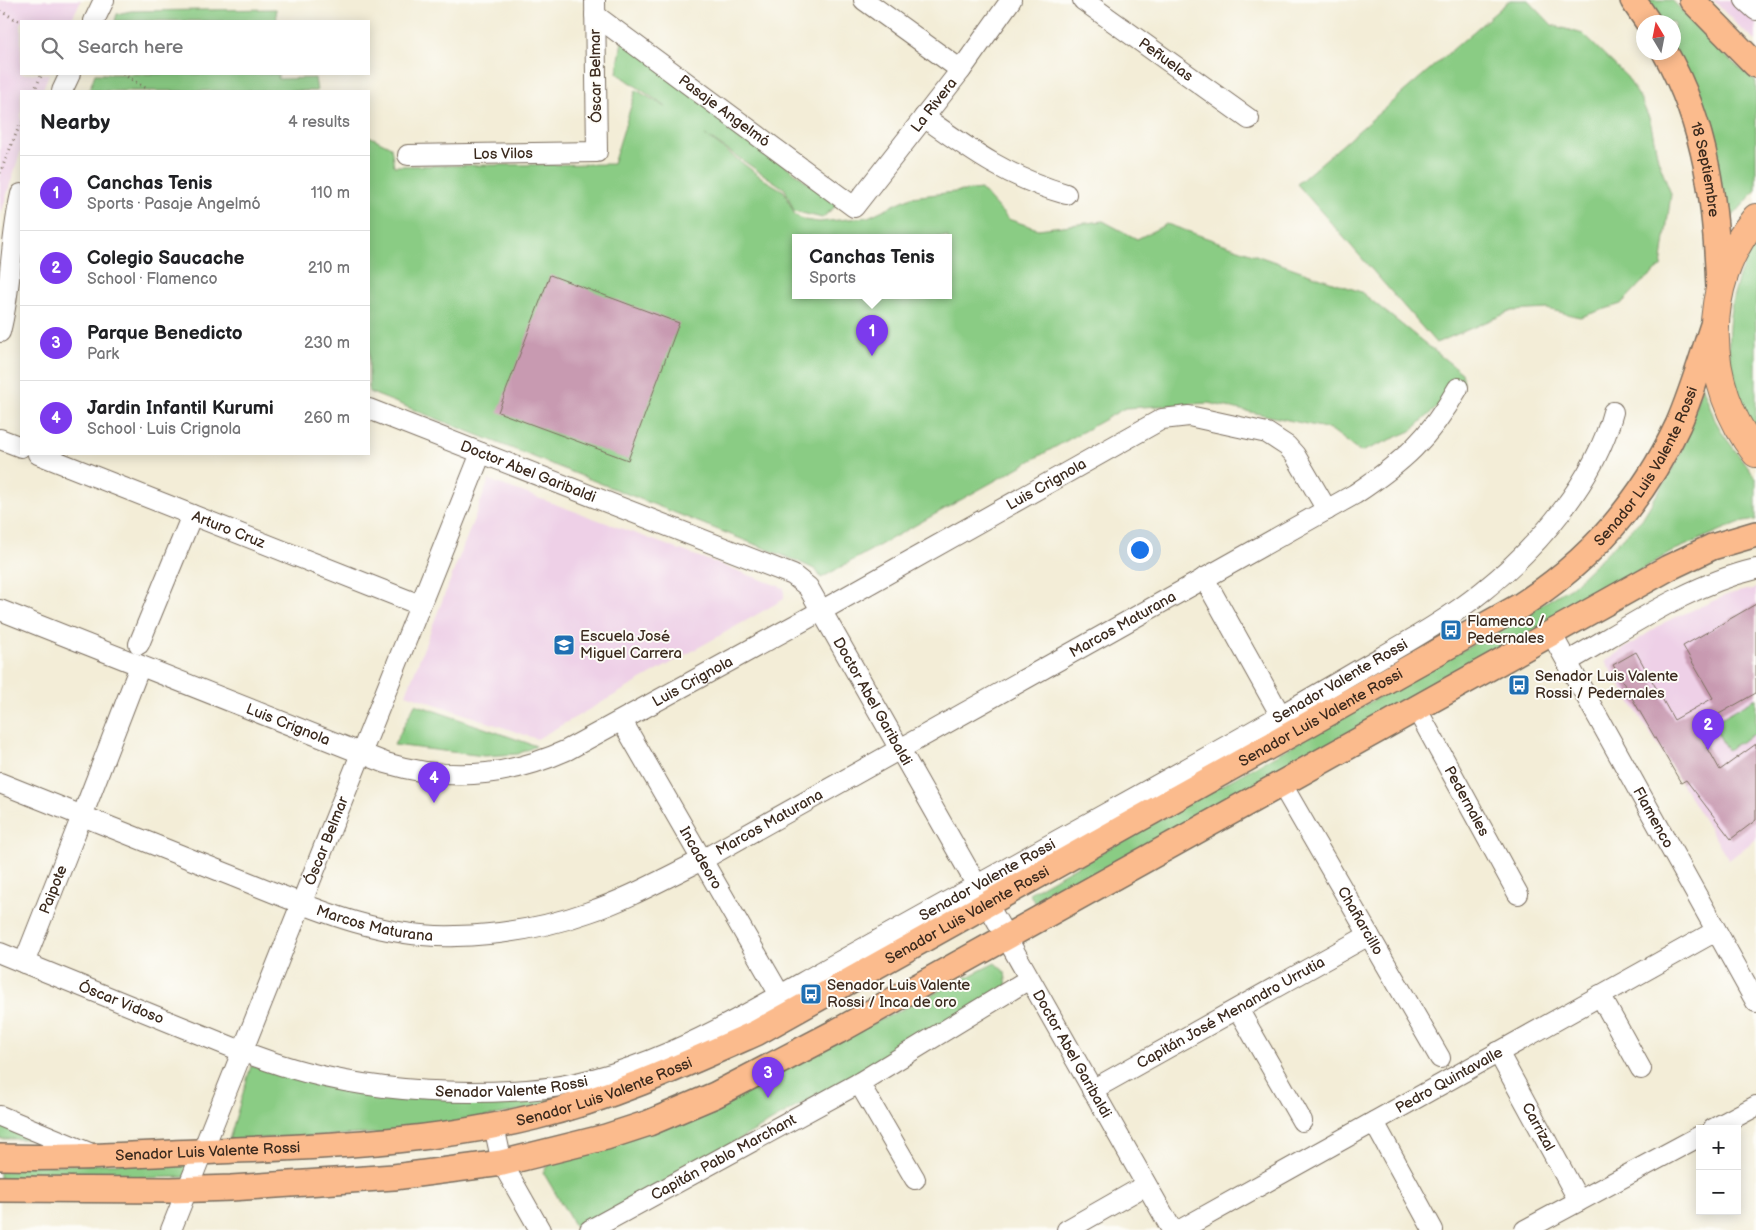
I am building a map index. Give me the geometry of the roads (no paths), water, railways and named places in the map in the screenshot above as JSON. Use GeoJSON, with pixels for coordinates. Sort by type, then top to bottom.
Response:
{"type":"FeatureCollection","features":[{"type":"Feature","properties":{"kind":"highway"},"geometry":{"type":"LineString","coordinates":[[1756,218],[1737,246],[1727,269],[1719,293],[1715,321],[1716,355],[1725,397],[1735,421],[1756,453]]}},
{"type":"Feature","properties":{"kind":"main road"},"geometry":{"type":"LineString","coordinates":[[1633,0],[1643,15]]}},
{"type":"Feature","properties":{"kind":"main road"},"geometry":{"type":"LineString","coordinates":[[1692,0],[1756,65]]}},
{"type":"Feature","properties":{"kind":"main road","name":"18 Septiembre"},"geometry":{"type":"LineString","coordinates":[[1670,60],[1691,108],[1708,164],[1716,225],[1719,293]]}},
{"type":"Feature","properties":{"kind":"main road","name":"Senador Luis Valente Rossi"},"geometry":{"type":"LineString","coordinates":[[0,1157],[95,1156],[376,1143],[494,1126],[536,1117],[628,1088],[756,1034],[982,895],[1520,606],[1544,591],[1569,570],[1610,530],[1655,469],[1688,400],[1715,321]]}},
{"type":"Feature","properties":{"kind":"main road"},"geometry":{"type":"LineString","coordinates":[[0,1189],[188,1189],[394,1177],[502,1163],[606,1137],[649,1123],[715,1095],[838,1031],[1005,936],[1690,557],[1756,534]]}},
{"type":"Feature","properties":{"kind":"street"},"geometry":{"type":"LineString","coordinates":[[94,20],[104,0]]}},
{"type":"Feature","properties":{"kind":"street"},"geometry":{"type":"LineString","coordinates":[[864,0],[961,70]]}},
{"type":"Feature","properties":{"kind":"street","name":"La Rivera"},"geometry":{"type":"LineString","coordinates":[[854,207],[961,70],[1011,0]]}},
{"type":"Feature","properties":{"kind":"street","name":"Peñuelas"},"geometry":{"type":"LineString","coordinates":[[1084,0],[1249,119]]}},
{"type":"Feature","properties":{"kind":"street"},"geometry":{"type":"LineString","coordinates":[[1745,0],[1756,10]]}},
{"type":"Feature","properties":{"kind":"street","name":"Óscar Belmar"},"geometry":{"type":"LineString","coordinates":[[595,8],[597,152]]}},
{"type":"Feature","properties":{"kind":"street","name":"Pasaje Angelmó"},"geometry":{"type":"LineString","coordinates":[[595,8],[854,207]]}},
{"type":"Feature","properties":{"kind":"street"},"geometry":{"type":"LineString","coordinates":[[62,90],[70,75]]}},
{"type":"Feature","properties":{"kind":"street"},"geometry":{"type":"LineString","coordinates":[[924,117],[991,164],[1024,180],[1066,194]]}},
{"type":"Feature","properties":{"kind":"street","name":"Los Vilos"},"geometry":{"type":"LineString","coordinates":[[408,155],[597,152]]}},
{"type":"Feature","properties":{"kind":"street"},"geometry":{"type":"LineString","coordinates":[[0,332],[15,271],[14,226],[20,199]]}},
{"type":"Feature","properties":{"kind":"street","name":"Marcos Maturana"},"geometry":{"type":"LineString","coordinates":[[0,783],[84,811],[343,919],[396,933],[426,936],[486,934],[558,921],[590,912],[702,860],[1327,510],[1376,480],[1407,457],[1433,429],[1458,388]]}},
{"type":"Feature","properties":{"kind":"street","name":"Doctor Abel Garibaldi"},"geometry":{"type":"LineString","coordinates":[[370,409],[793,575],[808,587],[1172,1230]]}},
{"type":"Feature","properties":{"kind":"street","name":"Senador Valente Rossi"},"geometry":{"type":"LineString","coordinates":[[242,1052],[298,1071],[397,1089],[488,1091],[551,1087],[589,1081],[645,1062],[708,1034],[780,995],[982,895],[1446,619],[1481,593],[1522,557],[1544,533],[1579,484],[1605,436],[1613,412]]}},
{"type":"Feature","properties":{"kind":"street","name":"Luis Crignola"},"geometry":{"type":"LineString","coordinates":[[0,610],[361,754],[406,769],[427,773],[485,774],[519,768],[551,758],[622,721],[1154,423],[1172,416],[1189,416],[1255,430],[1278,439],[1295,455],[1327,510]]}},
{"type":"Feature","properties":{"kind":"street"},"geometry":{"type":"LineString","coordinates":[[0,439],[20,447]]}},
{"type":"Feature","properties":{"kind":"street","name":"Óscar Belmar"},"geometry":{"type":"LineString","coordinates":[[171,1230],[481,453]]}},
{"type":"Feature","properties":{"kind":"street","name":"Arturo Cruz"},"geometry":{"type":"LineString","coordinates":[[41,455],[420,605]]}},
{"type":"Feature","properties":{"kind":"street"},"geometry":{"type":"LineString","coordinates":[[139,644],[192,515]]}},
{"type":"Feature","properties":{"kind":"street"},"geometry":{"type":"LineString","coordinates":[[1568,662],[1714,582],[1756,569]]}},
{"type":"Feature","properties":{"kind":"street"},"geometry":{"type":"LineString","coordinates":[[1204,578],[1281,716]]}},
{"type":"Feature","properties":{"kind":"street","name":"Flamenco"},"geometry":{"type":"LineString","coordinates":[[1551,633],[1756,1002]]}},
{"type":"Feature","properties":{"kind":"street","name":"Paipote"},"geometry":{"type":"LineString","coordinates":[[24,963],[140,666]]}},
{"type":"Feature","properties":{"kind":"street","name":"Pedernales"},"geometry":{"type":"LineString","coordinates":[[1416,708],[1518,894]]}},
{"type":"Feature","properties":{"kind":"street","name":"Incadeoro"},"geometry":{"type":"LineString","coordinates":[[622,721],[780,995]]}},
{"type":"Feature","properties":{"kind":"street","name":"Chañarcillo"},"geometry":{"type":"LineString","coordinates":[[1281,783],[1440,1058]]}},
{"type":"Feature","properties":{"kind":"street","name":"Pedro Quintavalle"},"geometry":{"type":"LineString","coordinates":[[1180,1230],[1716,930]]}},
{"type":"Feature","properties":{"kind":"street","name":"Capitán José Menandro Urrutia"},"geometry":{"type":"LineString","coordinates":[[1092,1090],[1369,935]]}},
{"type":"Feature","properties":{"kind":"street","name":"Óscar Vidoso"},"geometry":{"type":"LineString","coordinates":[[0,953],[242,1052]]}},
{"type":"Feature","properties":{"kind":"street","name":"Capitán Pablo Marchant"},"geometry":{"type":"LineString","coordinates":[[590,1230],[859,1083],[1029,979]]}},
{"type":"Feature","properties":{"kind":"street"},"geometry":{"type":"LineString","coordinates":[[1600,996],[1641,1069]]}},
{"type":"Feature","properties":{"kind":"street"},"geometry":{"type":"LineString","coordinates":[[1238,1009],[1302,1121]]}},
{"type":"Feature","properties":{"kind":"street","name":"Carrizal"},"geometry":{"type":"LineString","coordinates":[[1498,1052],[1579,1201]]}},
{"type":"Feature","properties":{"kind":"street"},"geometry":{"type":"LineString","coordinates":[[859,1083],[915,1179]]}},
{"type":"Feature","properties":{"kind":"street"},"geometry":{"type":"LineString","coordinates":[[1720,1125],[1756,1106]]}},
{"type":"Feature","properties":{"kind":"street"},"geometry":{"type":"LineString","coordinates":[[0,1116],[95,1156]]}},
{"type":"Feature","properties":{"kind":"street"},"geometry":{"type":"LineString","coordinates":[[1374,1122],[1434,1230]]}},
{"type":"Feature","properties":{"kind":"street"},"geometry":{"type":"LineString","coordinates":[[494,1126],[502,1163],[540,1230]]}},
{"type":"Feature","properties":{"kind":"street"},"geometry":{"type":"LineString","coordinates":[[1525,1230],[1696,1138]]}},
{"type":"Feature","properties":{"kind":"street"},"geometry":{"type":"LineString","coordinates":[[1067,1230],[1146,1185]]}},
{"type":"Feature","properties":{"kind":"place","name":"Canchas Tenis"},"geometry":{"type":"Point","coordinates":[872,356]}},
{"type":"Feature","properties":{"kind":"place","name":"Flamenco / Pedernales"},"geometry":{"type":"Point","coordinates":[1451,630]}},
{"type":"Feature","properties":{"kind":"place","name":"Escuela José Miguel Carrera"},"geometry":{"type":"Point","coordinates":[564,645]}},
{"type":"Feature","properties":{"kind":"place","name":"Senador Luis Valente Rossi / Pedernales"},"geometry":{"type":"Point","coordinates":[1519,685]}},
{"type":"Feature","properties":{"kind":"place","name":"Colegio Saucache"},"geometry":{"type":"Point","coordinates":[1708,750]}},
{"type":"Feature","properties":{"kind":"place","name":"Jardin Infantil Kurumi"},"geometry":{"type":"Point","coordinates":[434,803]}},
{"type":"Feature","properties":{"kind":"place","name":"Senador Luis Valente Rossi / Inca de oro"},"geometry":{"type":"Point","coordinates":[811,994]}},
{"type":"Feature","properties":{"kind":"place","name":"Parque Benedicto"},"geometry":{"type":"Point","coordinates":[768,1098]}}]}
